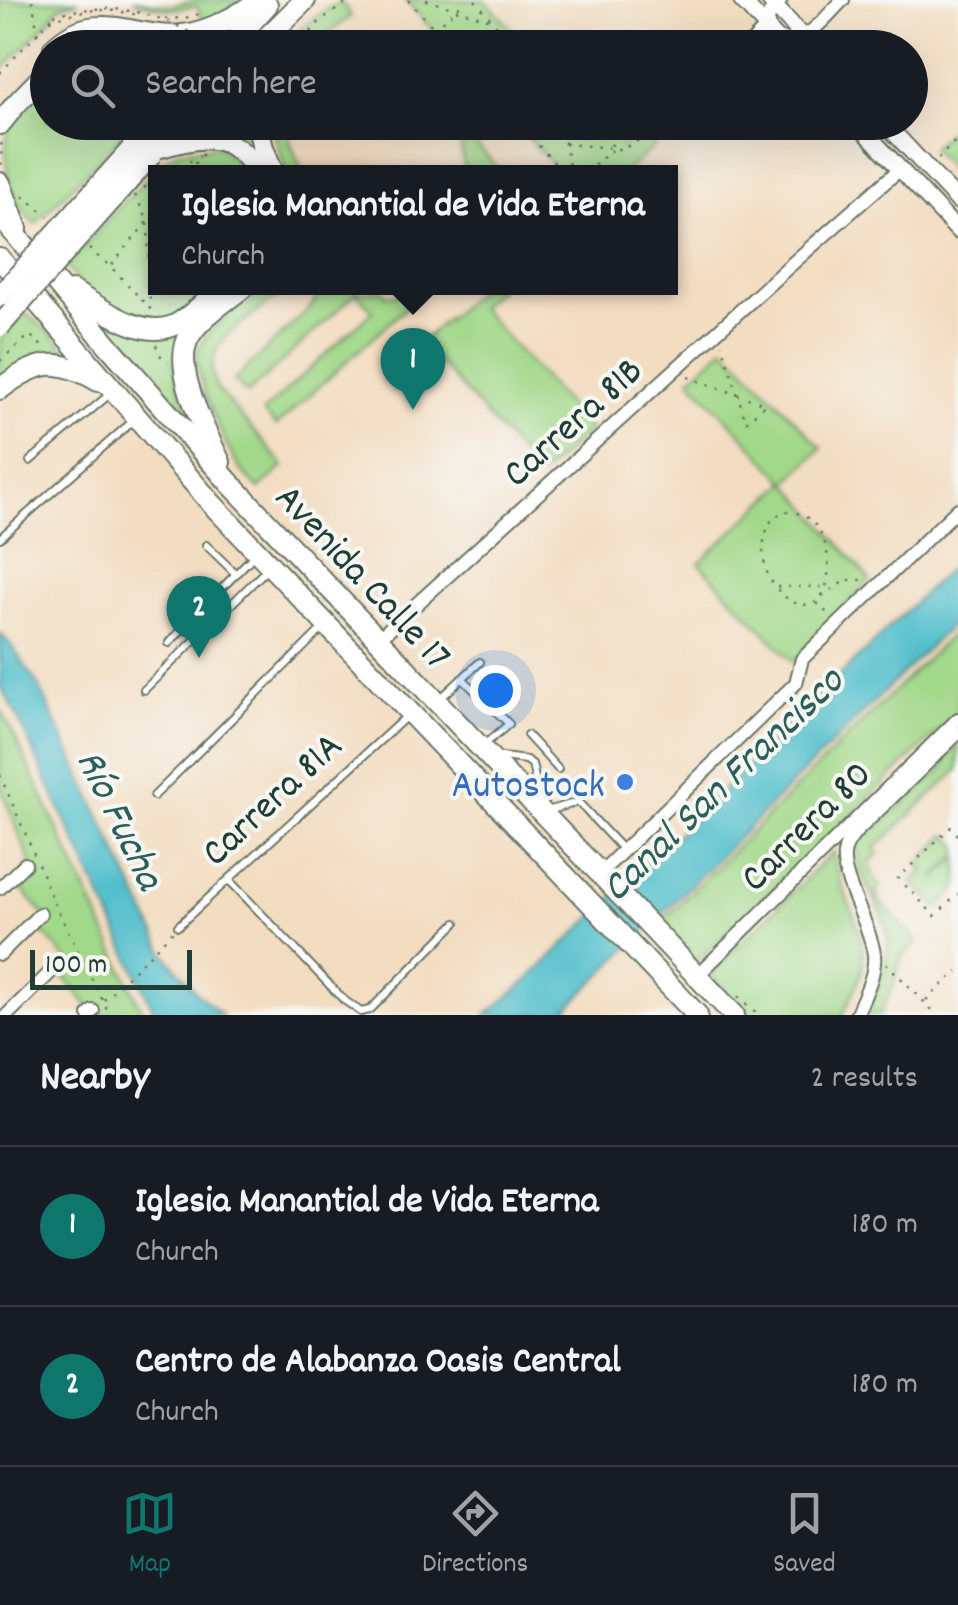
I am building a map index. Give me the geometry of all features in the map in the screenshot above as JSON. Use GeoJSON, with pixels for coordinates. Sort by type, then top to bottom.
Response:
{"type":"FeatureCollection","features":[{"type":"Feature","properties":{"kind":"main road"},"geometry":{"type":"LineString","coordinates":[[200,30],[236,16],[260,0]]}},
{"type":"Feature","properties":{"kind":"main road"},"geometry":{"type":"LineString","coordinates":[[244,30],[272,0]]}},
{"type":"Feature","properties":{"kind":"main road"},"geometry":{"type":"LineString","coordinates":[[274,30],[305,0]]}},
{"type":"Feature","properties":{"kind":"main road"},"geometry":{"type":"LineString","coordinates":[[277,30],[280,24]]}},
{"type":"Feature","properties":{"kind":"main road"},"geometry":{"type":"LineString","coordinates":[[80,30],[100,25],[127,30]]}},
{"type":"Feature","properties":{"kind":"main road"},"geometry":{"type":"LineString","coordinates":[[0,100],[30,71]]}},
{"type":"Feature","properties":{"kind":"main road"},"geometry":{"type":"LineString","coordinates":[[0,124],[30,90]]}},
{"type":"Feature","properties":{"kind":"main road"},"geometry":{"type":"LineString","coordinates":[[0,296],[147,140]]}},
{"type":"Feature","properties":{"kind":"main road"},"geometry":{"type":"LineString","coordinates":[[0,326],[148,140]]}},
{"type":"Feature","properties":{"kind":"main road"},"geometry":{"type":"LineString","coordinates":[[223,140],[252,165]]}},
{"type":"Feature","properties":{"kind":"main road"},"geometry":{"type":"LineString","coordinates":[[261,140],[270,165]]}},
{"type":"Feature","properties":{"kind":"main road"},"geometry":{"type":"LineString","coordinates":[[2,177],[21,240]]}},
{"type":"Feature","properties":{"kind":"main road","name":"Avenida Calle 17"},"geometry":{"type":"LineString","coordinates":[[0,216],[228,482],[734,1015]]}},
{"type":"Feature","properties":{"kind":"main road","name":"Avenida Calle 17"},"geometry":{"type":"LineString","coordinates":[[0,260],[264,559],[690,1013]]}},
{"type":"Feature","properties":{"kind":"main road"},"geometry":{"type":"LineString","coordinates":[[58,283],[134,324],[158,329],[179,323],[213,295]]}},
{"type":"Feature","properties":{"kind":"main road"},"geometry":{"type":"LineString","coordinates":[[0,287],[69,339]]}},
{"type":"Feature","properties":{"kind":"main road"},"geometry":{"type":"LineString","coordinates":[[228,482],[191,391],[183,355],[190,334],[234,295]]}},
{"type":"Feature","properties":{"kind":"main road"},"geometry":{"type":"LineString","coordinates":[[0,389],[28,370],[60,365],[76,369],[112,390]]}},
{"type":"Feature","properties":{"kind":"street"},"geometry":{"type":"LineString","coordinates":[[742,0],[770,30]]}},
{"type":"Feature","properties":{"kind":"street"},"geometry":{"type":"LineString","coordinates":[[818,30],[842,0]]}},
{"type":"Feature","properties":{"kind":"street"},"geometry":{"type":"LineString","coordinates":[[773,30],[768,19],[775,2],[799,30]]}},
{"type":"Feature","properties":{"kind":"street"},"geometry":{"type":"LineString","coordinates":[[872,140],[958,231]]}},
{"type":"Feature","properties":{"kind":"street"},"geometry":{"type":"LineString","coordinates":[[901,140],[958,201]]}},
{"type":"Feature","properties":{"kind":"street","name":"Carrera 81B"},"geometry":{"type":"LineString","coordinates":[[378,640],[900,170]]}},
{"type":"Feature","properties":{"kind":"street"},"geometry":{"type":"LineString","coordinates":[[604,878],[624,850],[796,682],[802,659],[958,509]]}},
{"type":"Feature","properties":{"kind":"street","name":"Carrera 80"},"geometry":{"type":"LineString","coordinates":[[873,950],[847,877],[844,852],[856,833],[957,725]]}},
{"type":"Feature","properties":{"kind":"street","name":"Carrera 80"},"geometry":{"type":"LineString","coordinates":[[697,976],[957,725]]}},
{"type":"Feature","properties":{"kind":"street"},"geometry":{"type":"LineString","coordinates":[[0,888],[25,864]]}},
{"type":"Feature","properties":{"kind":"street"},"geometry":{"type":"LineString","coordinates":[[0,954],[40,914]]}},
{"type":"Feature","properties":{"kind":"street"},"geometry":{"type":"LineString","coordinates":[[856,1015],[874,968],[873,950]]}},
{"type":"Feature","properties":{"kind":"street"},"geometry":{"type":"LineString","coordinates":[[7,1015],[58,965]]}},
{"type":"Feature","properties":{"kind":"lane"},"geometry":{"type":"LineString","coordinates":[[30,461],[112,390]]}},
{"type":"Feature","properties":{"kind":"lane"},"geometry":{"type":"LineString","coordinates":[[0,538],[136,418]]}},
{"type":"Feature","properties":{"kind":"lane"},"geometry":{"type":"LineString","coordinates":[[206,545],[236,574]]}},
{"type":"Feature","properties":{"kind":"lane"},"geometry":{"type":"LineString","coordinates":[[169,643],[236,574],[264,559]]}},
{"type":"Feature","properties":{"kind":"lane"},"geometry":{"type":"LineString","coordinates":[[144,690],[264,559]]}},
{"type":"Feature","properties":{"kind":"lane"},"geometry":{"type":"LineString","coordinates":[[154,796],[327,625]]}},
{"type":"Feature","properties":{"kind":"lane"},"geometry":{"type":"LineString","coordinates":[[436,702],[480,662]]}},
{"type":"Feature","properties":{"kind":"lane"},"geometry":{"type":"LineString","coordinates":[[463,680],[509,724],[484,752]]}},
{"type":"Feature","properties":{"kind":"lane","name":"Carrera 81A"},"geometry":{"type":"LineString","coordinates":[[178,926],[410,713]]}},
{"type":"Feature","properties":{"kind":"lane"},"geometry":{"type":"LineString","coordinates":[[526,735],[558,769]]}},
{"type":"Feature","properties":{"kind":"lane"},"geometry":{"type":"LineString","coordinates":[[484,752],[532,764],[539,810],[578,802],[624,850]]}},
{"type":"Feature","properties":{"kind":"lane"},"geometry":{"type":"LineString","coordinates":[[532,764],[543,754]]}},
{"type":"Feature","properties":{"kind":"lane"},"geometry":{"type":"LineString","coordinates":[[229,880],[360,1012],[370,1010],[456,923]]}},
{"type":"Feature","properties":{"kind":"path"},"geometry":{"type":"LineString","coordinates":[[32,0],[42,30]]}},
{"type":"Feature","properties":{"kind":"path"},"geometry":{"type":"LineString","coordinates":[[408,0],[435,29],[466,0]]}},
{"type":"Feature","properties":{"kind":"path"},"geometry":{"type":"LineString","coordinates":[[426,0],[491,20]]}},
{"type":"Feature","properties":{"kind":"path"},"geometry":{"type":"LineString","coordinates":[[475,0],[499,30]]}},
{"type":"Feature","properties":{"kind":"path"},"geometry":{"type":"LineString","coordinates":[[312,30],[344,3]]}},
{"type":"Feature","properties":{"kind":"path"},"geometry":{"type":"LineString","coordinates":[[52,18],[81,5],[105,4],[134,7],[168,18],[186,30]]}},
{"type":"Feature","properties":{"kind":"path"},"geometry":{"type":"LineString","coordinates":[[52,18],[106,9],[157,19],[215,12]]}},
{"type":"Feature","properties":{"kind":"path"},"geometry":{"type":"LineString","coordinates":[[49,30],[52,18]]}},
{"type":"Feature","properties":{"kind":"path"},"geometry":{"type":"LineString","coordinates":[[0,73],[30,51]]}},
{"type":"Feature","properties":{"kind":"path"},"geometry":{"type":"LineString","coordinates":[[937,160],[958,138]]}},
{"type":"Feature","properties":{"kind":"path"},"geometry":{"type":"LineString","coordinates":[[534,140],[556,165]]}},
{"type":"Feature","properties":{"kind":"path"},"geometry":{"type":"LineString","coordinates":[[564,140],[569,165]]}},
{"type":"Feature","properties":{"kind":"path"},"geometry":{"type":"LineString","coordinates":[[606,140],[614,148]]}},
{"type":"Feature","properties":{"kind":"path"},"geometry":{"type":"LineString","coordinates":[[566,144],[620,150],[637,140]]}},
{"type":"Feature","properties":{"kind":"path"},"geometry":{"type":"LineString","coordinates":[[0,144],[2,177]]}},
{"type":"Feature","properties":{"kind":"path"},"geometry":{"type":"LineString","coordinates":[[594,165],[614,148]]}},
{"type":"Feature","properties":{"kind":"path"},"geometry":{"type":"LineString","coordinates":[[183,165],[203,154],[194,165]]}},
{"type":"Feature","properties":{"kind":"path"},"geometry":{"type":"LineString","coordinates":[[86,247],[111,267],[148,221],[134,194],[148,186]]}},
{"type":"Feature","properties":{"kind":"path"},"geometry":{"type":"LineString","coordinates":[[24,197],[49,217]]}},
{"type":"Feature","properties":{"kind":"path"},"geometry":{"type":"LineString","coordinates":[[150,295],[150,308]]}},
{"type":"Feature","properties":{"kind":"path"},"geometry":{"type":"LineString","coordinates":[[0,361],[30,335],[60,365]]}},
{"type":"Feature","properties":{"kind":"path"},"geometry":{"type":"LineString","coordinates":[[686,376],[738,394],[765,404],[746,422],[738,394],[722,344]]}},
{"type":"Feature","properties":{"kind":"path"},"geometry":{"type":"LineString","coordinates":[[795,512],[811,520],[822,534],[828,564],[826,586],[816,602],[809,604],[787,600],[775,587],[764,565],[764,539],[774,518],[795,512]]}},
{"type":"Feature","properties":{"kind":"path"},"geometry":{"type":"LineString","coordinates":[[821,596],[846,580],[863,579],[870,583]]}},
{"type":"Feature","properties":{"kind":"path"},"geometry":{"type":"LineString","coordinates":[[775,587],[826,586]]}},
{"type":"Feature","properties":{"kind":"path"},"geometry":{"type":"LineString","coordinates":[[816,602],[838,624]]}},
{"type":"Feature","properties":{"kind":"path"},"geometry":{"type":"LineString","coordinates":[[0,775],[95,1009],[110,1015]]}},
{"type":"Feature","properties":{"kind":"path"},"geometry":{"type":"LineString","coordinates":[[958,835],[951,828],[898,878],[936,916],[958,894]]}},
{"type":"Feature","properties":{"kind":"path"},"geometry":{"type":"LineString","coordinates":[[95,1009],[178,926]]}},
{"type":"Feature","properties":{"kind":"path"},"geometry":{"type":"LineString","coordinates":[[873,950],[937,1015]]}},
{"type":"Feature","properties":{"kind":"path"},"geometry":{"type":"LineString","coordinates":[[925,1002],[958,971]]}},
{"type":"Feature","properties":{"kind":"green space"},"geometry":{"type":"Polygon","coordinates":[[[0,0],[79,0],[59,7],[40,30],[30,30],[30,41],[0,72],[0,0]]]}},
{"type":"Feature","properties":{"kind":"green space"},"geometry":{"type":"Polygon","coordinates":[[[133,0],[170,6],[196,0],[241,0],[204,23],[197,6],[168,10],[133,0]]]}},
{"type":"Feature","properties":{"kind":"green space"},"geometry":{"type":"Polygon","coordinates":[[[405,0],[485,0],[512,30],[432,30],[405,0]]]}},
{"type":"Feature","properties":{"kind":"green space"},"geometry":{"type":"Polygon","coordinates":[[[341,2],[351,16],[333,30],[300,30],[310,21],[341,2]]]}},
{"type":"Feature","properties":{"kind":"green space"},"geometry":{"type":"Polygon","coordinates":[[[235,25],[230,30],[199,30],[235,25]]]}},
{"type":"Feature","properties":{"kind":"green space"},"geometry":{"type":"Polygon","coordinates":[[[30,99],[30,140],[117,140],[35,224],[18,202],[6,164],[10,123],[30,99]]]}},
{"type":"Feature","properties":{"kind":"green space"},"geometry":{"type":"Polygon","coordinates":[[[958,122],[958,178],[931,148],[958,122]]]}},
{"type":"Feature","properties":{"kind":"green space"},"geometry":{"type":"Polygon","coordinates":[[[239,140],[255,140],[261,164],[239,140]]]}},
{"type":"Feature","properties":{"kind":"green space"},"geometry":{"type":"Polygon","coordinates":[[[276,140],[290,140],[300,165],[284,165],[276,140]]]}},
{"type":"Feature","properties":{"kind":"green space"},"geometry":{"type":"Polygon","coordinates":[[[460,140],[472,140],[495,165],[464,165],[460,140]]]}},
{"type":"Feature","properties":{"kind":"green space"},"geometry":{"type":"Polygon","coordinates":[[[530,140],[616,140],[622,146],[629,140],[661,140],[633,165],[553,165],[530,140]]]}},
{"type":"Feature","properties":{"kind":"green space"},"geometry":{"type":"Polygon","coordinates":[[[219,146],[242,165],[160,165],[178,151],[219,146]]]}},
{"type":"Feature","properties":{"kind":"green space"},"geometry":{"type":"Polygon","coordinates":[[[148,177],[148,295],[203,295],[174,320],[151,324],[89,294],[65,266],[148,177]]]}},
{"type":"Feature","properties":{"kind":"green space"},"geometry":{"type":"Polygon","coordinates":[[[250,295],[277,295],[232,331],[214,356],[218,390],[284,466],[259,489],[238,466],[225,442],[199,372],[198,349],[250,295]]]}},
{"type":"Feature","properties":{"kind":"green space"},"geometry":{"type":"Polygon","coordinates":[[[319,295],[354,295],[247,394],[234,380],[311,307],[319,295]]]}},
{"type":"Feature","properties":{"kind":"green space"},"geometry":{"type":"Polygon","coordinates":[[[358,295],[408,295],[412,302],[276,426],[263,412],[373,311],[358,295]]]}},
{"type":"Feature","properties":{"kind":"green space"},"geometry":{"type":"Polygon","coordinates":[[[473,295],[492,295],[479,307],[590,430],[540,476],[421,342],[473,295]]]}},
{"type":"Feature","properties":{"kind":"green space"},"geometry":{"type":"Polygon","coordinates":[[[24,313],[48,330],[78,364],[36,360],[0,380],[0,340],[24,313]]]}},
{"type":"Feature","properties":{"kind":"green space"},"geometry":{"type":"Polygon","coordinates":[[[106,318],[193,321],[175,353],[174,367],[191,427],[106,318]]]}},
{"type":"Feature","properties":{"kind":"green space"},"geometry":{"type":"Polygon","coordinates":[[[725,347],[822,448],[787,482],[870,580],[793,662],[699,563],[786,482],[690,379],[725,347]]]}},
{"type":"Feature","properties":{"kind":"green space"},"geometry":{"type":"Polygon","coordinates":[[[958,628],[958,713],[696,962],[658,925],[958,628]]]}},
{"type":"Feature","properties":{"kind":"green space"},"geometry":{"type":"Polygon","coordinates":[[[0,708],[144,1015],[96,1015],[60,972],[70,963],[39,928],[47,918],[17,884],[31,864],[0,786],[0,708]]]}},
{"type":"Feature","properties":{"kind":"green space"},"geometry":{"type":"Polygon","coordinates":[[[958,745],[958,770],[875,848],[879,854],[869,863],[881,886],[875,891],[877,899],[918,942],[902,956],[880,1015],[865,1015],[883,969],[888,940],[882,915],[859,868],[858,843],[944,768],[947,756],[958,745]]]}},
{"type":"Feature","properties":{"kind":"green space"},"geometry":{"type":"Polygon","coordinates":[[[947,835],[958,845],[958,855],[934,879],[958,858],[958,888],[938,908],[912,882],[924,871],[918,864],[947,835]]]}},
{"type":"Feature","properties":{"kind":"green space"},"geometry":{"type":"Polygon","coordinates":[[[833,852],[863,954],[860,978],[843,1015],[750,1015],[710,974],[833,852]]]}},
{"type":"Feature","properties":{"kind":"water"},"geometry":{"type":"Polygon","coordinates":[[[958,560],[958,618],[561,1015],[486,1015],[524,984],[958,560]]]}},
{"type":"Feature","properties":{"kind":"water"},"geometry":{"type":"Polygon","coordinates":[[[0,633],[39,686],[164,952],[196,992],[222,1015],[156,1015],[0,686],[0,633]]]}},
{"type":"Feature","properties":{"kind":"place","name":"Iglesia Manantial de Vida Eterna"},"geometry":{"type":"Point","coordinates":[413,410]}},
{"type":"Feature","properties":{"kind":"place","name":"Centro de Alabanza Oasis Central"},"geometry":{"type":"Point","coordinates":[199,658]}},
{"type":"Feature","properties":{"kind":"place","name":"Autostock"},"geometry":{"type":"Point","coordinates":[625,782]}},
{"type":"Feature","properties":{"kind":"water label","name":"Canal San Francisco"},"geometry":{"type":"Point","coordinates":[720,782]}},
{"type":"Feature","properties":{"kind":"water label","name":"Río Fucha"},"geometry":{"type":"Point","coordinates":[123,818]}}]}
